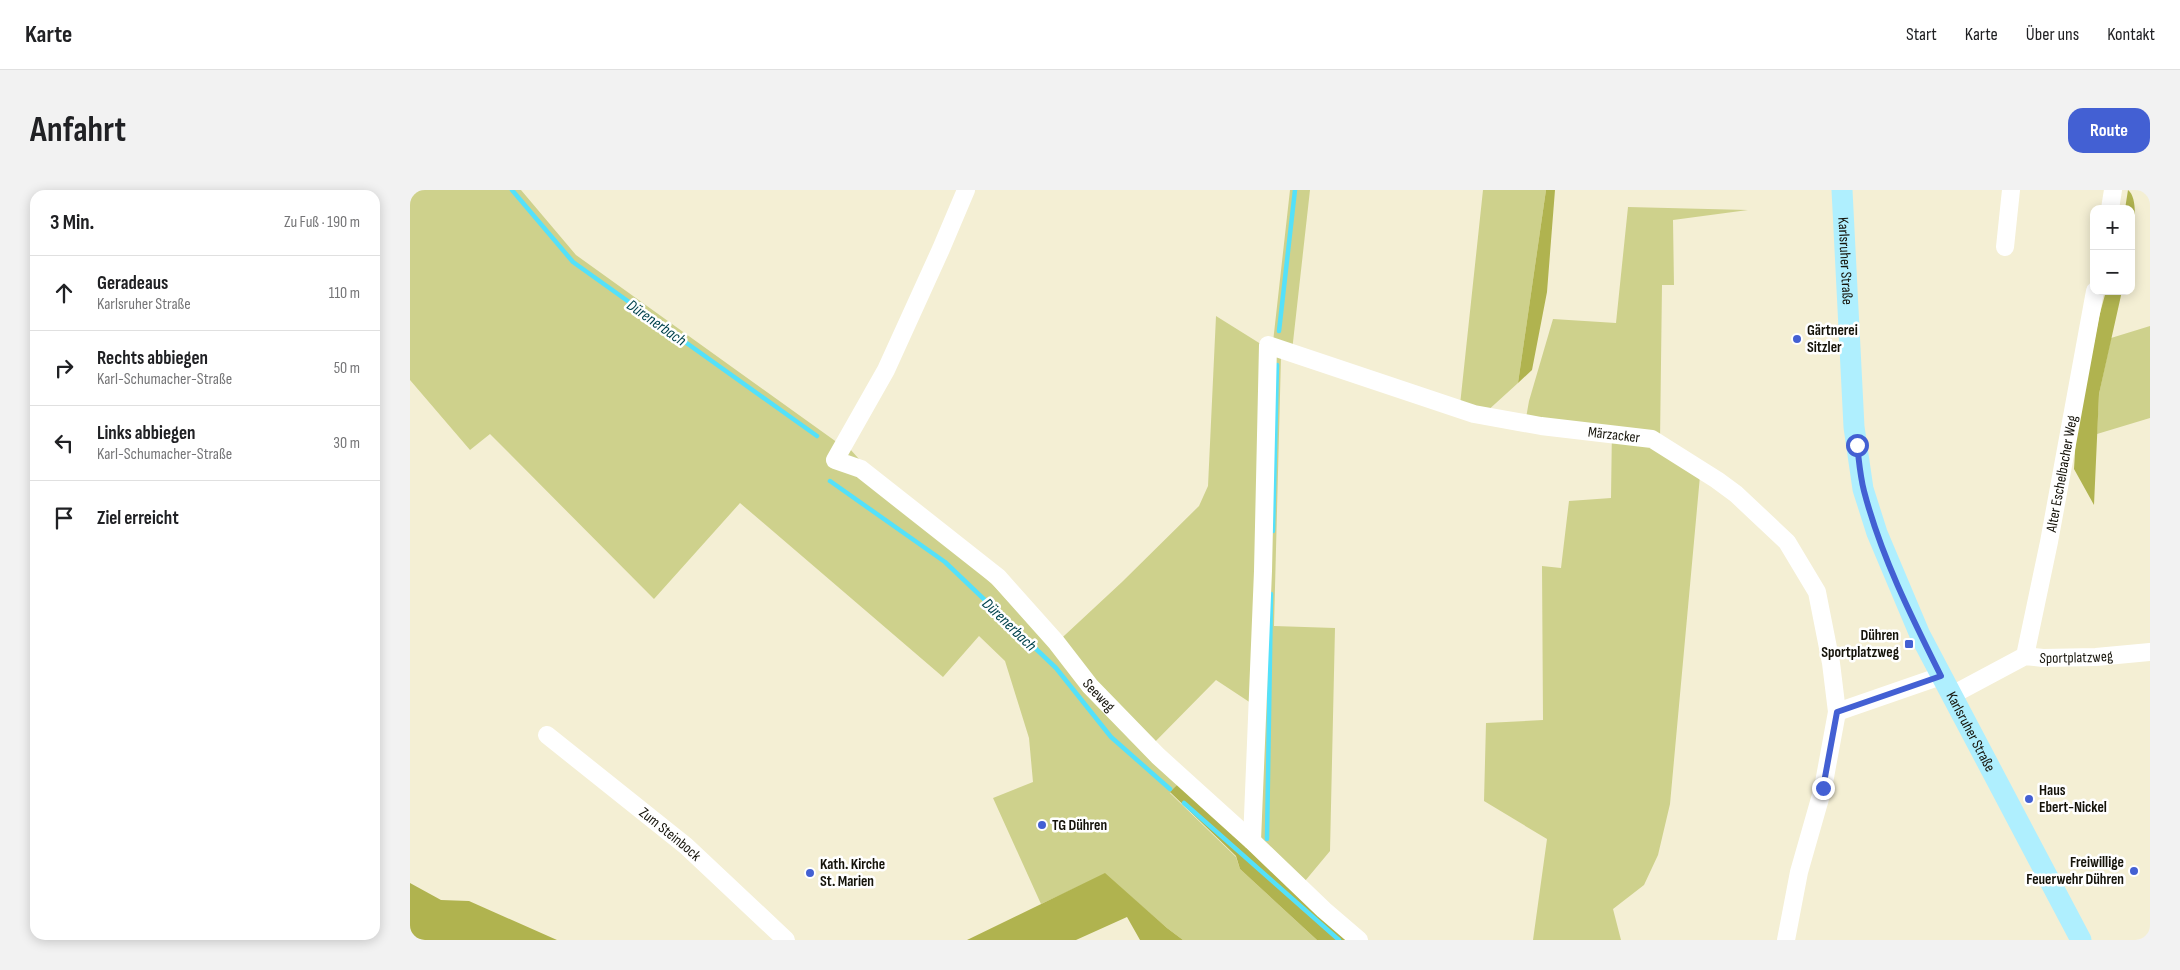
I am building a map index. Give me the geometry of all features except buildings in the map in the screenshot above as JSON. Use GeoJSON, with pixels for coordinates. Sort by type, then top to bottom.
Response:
{"type":"FeatureCollection","features":[{"type":"Feature","properties":{"kind":"main road","name":"Karlsruher Straße"},"geometry":{"type":"LineString","coordinates":[[1842,190],[1854,427],[1864,489],[1877,534],[1897,583],[1941,676],[2081,940]]}},
{"type":"Feature","properties":{"kind":"street","name":"Seeweg"},"geometry":{"type":"LineString","coordinates":[[966,190],[942,249],[886,370],[835,460],[861,469],[998,577],[1056,642],[1090,686],[1158,756],[1252,841],[1324,910],[1359,940]]}},
{"type":"Feature","properties":{"kind":"street"},"geometry":{"type":"LineString","coordinates":[[2005,247],[2011,190]]}},
{"type":"Feature","properties":{"kind":"street"},"geometry":{"type":"LineString","coordinates":[[2111,205],[2113,190]]}},
{"type":"Feature","properties":{"kind":"street","name":"Alter Eschelbacher Weg"},"geometry":{"type":"LineString","coordinates":[[2025,656],[2094,295]]}},
{"type":"Feature","properties":{"kind":"street","name":"Märzacker"},"geometry":{"type":"LineString","coordinates":[[1252,841],[1262,581],[1268,345],[1474,414],[1541,426],[1652,439],[1702,469],[1736,494],[1787,542],[1817,592],[1831,663],[1837,712],[1823,788],[1799,872],[1786,940]]}},
{"type":"Feature","properties":{"kind":"street","name":"Sportplatzweg"},"geometry":{"type":"LineString","coordinates":[[1952,695],[2025,656],[2043,658],[2087,657],[2150,652]]}},
{"type":"Feature","properties":{"kind":"street"},"geometry":{"type":"LineString","coordinates":[[1837,712],[1941,676]]}},
{"type":"Feature","properties":{"kind":"street","name":"Zum Steinbock"},"geometry":{"type":"LineString","coordinates":[[547,735],[686,846],[786,940]]}},
{"type":"Feature","properties":{"kind":"green space"},"geometry":{"type":"Polygon","coordinates":[[[410,190],[521,190],[576,255],[838,443],[850,449],[867,468],[995,587],[1051,648],[1122,582],[1199,506],[1208,486],[1216,316],[1272,351],[1290,190],[1310,190],[1291,360],[1281,357],[1274,626],[1335,628],[1330,851],[1305,881],[1256,836],[1263,711],[1216,680],[1146,751],[1180,782],[1170,793],[1236,857],[1240,869],[1317,940],[1183,940],[1105,874],[1041,904],[993,798],[1033,782],[1029,738],[1005,661],[979,636],[943,677],[740,503],[654,599],[490,434],[470,450],[410,380],[410,190]]]}},
{"type":"Feature","properties":{"kind":"green space"},"geometry":{"type":"Polygon","coordinates":[[[1483,190],[1546,190],[1518,383],[1485,413],[1460,405],[1483,190]]]}},
{"type":"Feature","properties":{"kind":"green space"},"geometry":{"type":"Polygon","coordinates":[[[1628,207],[1748,210],[1673,220],[1674,285],[1662,285],[1660,441],[1701,465],[1670,804],[1658,855],[1644,885],[1613,909],[1621,940],[1533,940],[1547,839],[1484,801],[1486,723],[1543,720],[1542,566],[1561,568],[1569,501],[1611,498],[1612,427],[1526,418],[1529,401],[1553,319],[1616,323],[1628,207]]]}},
{"type":"Feature","properties":{"kind":"green space"},"geometry":{"type":"Polygon","coordinates":[[[2150,326],[2150,418],[2097,434],[2099,394],[2111,338],[2150,326]]]}},
{"type":"Feature","properties":{"kind":"shaded area"},"geometry":{"type":"Polygon","coordinates":[[[1546,190],[1555,190],[1547,292],[1532,370],[1518,383],[1546,190]]]}},
{"type":"Feature","properties":{"kind":"shaded area"},"geometry":{"type":"Polygon","coordinates":[[[2128,190],[2132,195],[2134,205],[2126,205],[2128,190]]]}},
{"type":"Feature","properties":{"kind":"shaded area"},"geometry":{"type":"Polygon","coordinates":[[[2105,295],[2121,295],[2099,394],[2094,505],[2074,469],[2076,436],[2105,295]]]}},
{"type":"Feature","properties":{"kind":"shaded area"},"geometry":{"type":"Polygon","coordinates":[[[1180,782],[1357,940],[1317,940],[1240,869],[1236,856],[1170,792],[1180,782]]]}},
{"type":"Feature","properties":{"kind":"shaded area"},"geometry":{"type":"Polygon","coordinates":[[[1105,873],[1183,940],[1140,940],[1127,917],[1076,940],[967,940],[1105,873]]]}},
{"type":"Feature","properties":{"kind":"shaded area"},"geometry":{"type":"Polygon","coordinates":[[[410,883],[441,900],[469,901],[557,940],[417,940],[410,936],[410,883]]]}},
{"type":"Feature","properties":{"kind":"waterway","name":"Dürenerbach"},"geometry":{"type":"LineString","coordinates":[[512,190],[573,262],[817,436]]}},
{"type":"Feature","properties":{"kind":"waterway"},"geometry":{"type":"LineString","coordinates":[[1279,331],[1295,190]]}},
{"type":"Feature","properties":{"kind":"waterway"},"geometry":{"type":"LineString","coordinates":[[1273,531],[1277,365]]}},
{"type":"Feature","properties":{"kind":"waterway","name":"Dürenerbach"},"geometry":{"type":"LineString","coordinates":[[830,481],[945,562],[1056,668],[1111,737],[1170,789]]}},
{"type":"Feature","properties":{"kind":"waterway"},"geometry":{"type":"LineString","coordinates":[[1267,839],[1271,594]]}},
{"type":"Feature","properties":{"kind":"waterway","name":"Dürenerbach"},"geometry":{"type":"LineString","coordinates":[[1184,803],[1339,940]]}},
{"type":"Feature","properties":{"kind":"place","name":"Gärtnerei Sitzler"},"geometry":{"type":"Point","coordinates":[1797,339]}},
{"type":"Feature","properties":{"kind":"place","name":"Dühren Sportplatzweg"},"geometry":{"type":"Point","coordinates":[1909,644]}},
{"type":"Feature","properties":{"kind":"place","name":"Haus Ebert-Nickel"},"geometry":{"type":"Point","coordinates":[2029,799]}},
{"type":"Feature","properties":{"kind":"place","name":"TG Dühren"},"geometry":{"type":"Point","coordinates":[1042,825]}},
{"type":"Feature","properties":{"kind":"place","name":"Freiwillige Feuerwehr Dühren"},"geometry":{"type":"Point","coordinates":[2134,871]}},
{"type":"Feature","properties":{"kind":"place","name":"Kath. Kirche St. Marien"},"geometry":{"type":"Point","coordinates":[810,873]}},
{"type":"Feature","properties":{"kind":"route"},"geometry":{"type":"LineString","coordinates":[[1823,788],[1837,712],[1941,676],[1897,583],[1877,534],[1864,489],[1857,445]]}}]}
